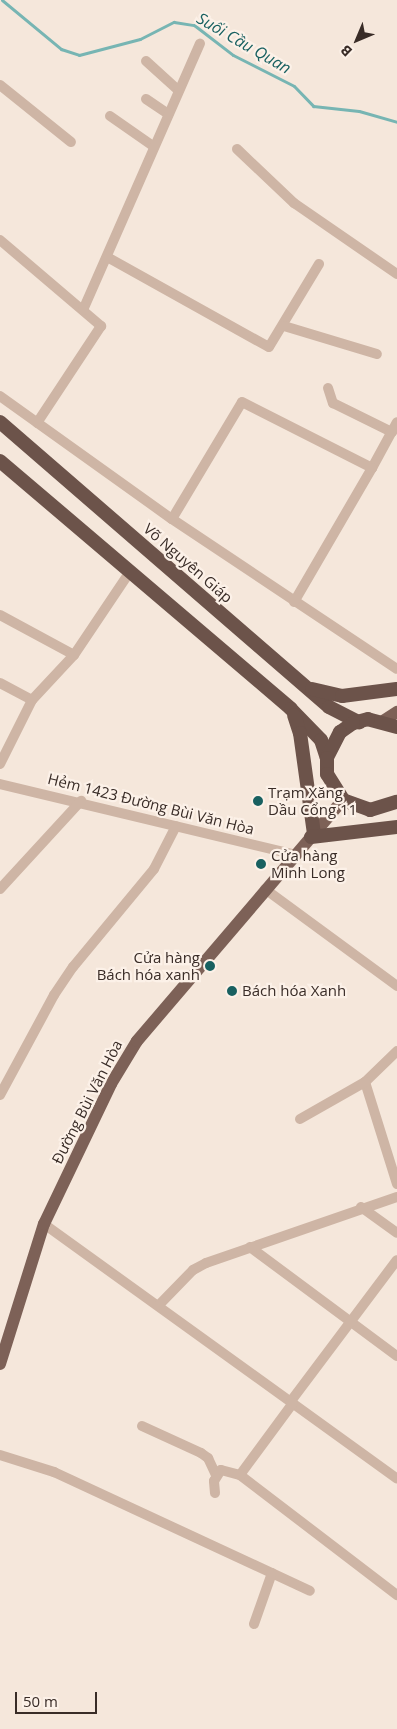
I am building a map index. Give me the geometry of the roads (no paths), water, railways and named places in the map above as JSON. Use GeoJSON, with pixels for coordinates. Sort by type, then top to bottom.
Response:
{"type":"FeatureCollection","features":[{"type":"Feature","properties":{"kind":"highway","name":"Võ Nguyên Giáp"},"geometry":{"type":"LineString","coordinates":[[0,422],[329,707],[359,722]]}},
{"type":"Feature","properties":{"kind":"highway"},"geometry":{"type":"LineString","coordinates":[[0,461],[128,573],[291,709],[321,740],[327,758],[330,781],[343,800],[370,810],[394,806]]}},
{"type":"Feature","properties":{"kind":"highway"},"geometry":{"type":"LineString","coordinates":[[307,688],[342,696],[397,689]]}},
{"type":"Feature","properties":{"kind":"highway"},"geometry":{"type":"LineString","coordinates":[[291,709],[300,733],[312,835],[397,828]]}},
{"type":"Feature","properties":{"kind":"highway"},"geometry":{"type":"LineString","coordinates":[[327,758],[340,732],[359,722],[383,721],[397,728]]}},
{"type":"Feature","properties":{"kind":"main road"},"geometry":{"type":"LineString","coordinates":[[383,721],[397,712]]}},
{"type":"Feature","properties":{"kind":"main road","name":"Đường Bùi Văn Hòa"},"geometry":{"type":"LineString","coordinates":[[0,1364],[44,1224],[111,1084],[137,1041],[294,855],[343,800]]}},
{"type":"Feature","properties":{"kind":"street"},"geometry":{"type":"LineString","coordinates":[[83,310],[153,146],[200,44]]}},
{"type":"Feature","properties":{"kind":"street"},"geometry":{"type":"LineString","coordinates":[[146,61],[178,90]]}},
{"type":"Feature","properties":{"kind":"street"},"geometry":{"type":"LineString","coordinates":[[0,85],[71,142]]}},
{"type":"Feature","properties":{"kind":"street"},"geometry":{"type":"LineString","coordinates":[[146,99],[168,114]]}},
{"type":"Feature","properties":{"kind":"street"},"geometry":{"type":"LineString","coordinates":[[110,116],[153,146]]}},
{"type":"Feature","properties":{"kind":"street"},"geometry":{"type":"LineString","coordinates":[[237,149],[294,203],[396,269]]}},
{"type":"Feature","properties":{"kind":"street"},"geometry":{"type":"LineString","coordinates":[[0,240],[98,322],[99,330],[38,423]]}},
{"type":"Feature","properties":{"kind":"street"},"geometry":{"type":"LineString","coordinates":[[107,257],[266,346],[275,342],[319,264]]}},
{"type":"Feature","properties":{"kind":"street"},"geometry":{"type":"LineString","coordinates":[[284,326],[377,354]]}},
{"type":"Feature","properties":{"kind":"street"},"geometry":{"type":"LineString","coordinates":[[328,388],[333,403],[392,432]]}},
{"type":"Feature","properties":{"kind":"street"},"geometry":{"type":"LineString","coordinates":[[0,396],[172,519],[397,669]]}},
{"type":"Feature","properties":{"kind":"street"},"geometry":{"type":"LineString","coordinates":[[172,519],[242,402],[372,468]]}},
{"type":"Feature","properties":{"kind":"street"},"geometry":{"type":"LineString","coordinates":[[294,602],[397,422]]}},
{"type":"Feature","properties":{"kind":"street"},"geometry":{"type":"LineString","coordinates":[[0,764],[32,700],[74,655],[128,573]]}},
{"type":"Feature","properties":{"kind":"street"},"geometry":{"type":"LineString","coordinates":[[0,615],[74,655]]}},
{"type":"Feature","properties":{"kind":"street"},"geometry":{"type":"LineString","coordinates":[[0,683],[32,700]]}},
{"type":"Feature","properties":{"kind":"street","name":"Hẻm 1423 Đường Bùi Văn Hòa"},"geometry":{"type":"LineString","coordinates":[[0,784],[82,801],[294,855]]}},
{"type":"Feature","properties":{"kind":"street"},"geometry":{"type":"LineString","coordinates":[[0,889],[82,801]]}},
{"type":"Feature","properties":{"kind":"street"},"geometry":{"type":"LineString","coordinates":[[0,1095],[59,988],[138,891],[176,826]]}},
{"type":"Feature","properties":{"kind":"street"},"geometry":{"type":"LineString","coordinates":[[265,889],[397,986]]}},
{"type":"Feature","properties":{"kind":"street"},"geometry":{"type":"LineString","coordinates":[[300,1119],[365,1082],[397,1051]]}},
{"type":"Feature","properties":{"kind":"street"},"geometry":{"type":"LineString","coordinates":[[365,1082],[397,1184]]}},
{"type":"Feature","properties":{"kind":"street"},"geometry":{"type":"LineString","coordinates":[[160,1305],[193,1270],[250,1247],[361,1207],[397,1197]]}},
{"type":"Feature","properties":{"kind":"street"},"geometry":{"type":"LineString","coordinates":[[361,1207],[397,1234]]}},
{"type":"Feature","properties":{"kind":"street"},"geometry":{"type":"LineString","coordinates":[[44,1224],[160,1305],[397,1479]]}},
{"type":"Feature","properties":{"kind":"street"},"geometry":{"type":"LineString","coordinates":[[250,1247],[397,1356]]}},
{"type":"Feature","properties":{"kind":"street"},"geometry":{"type":"LineString","coordinates":[[240,1475],[397,1260]]}},
{"type":"Feature","properties":{"kind":"street"},"geometry":{"type":"LineString","coordinates":[[142,1426],[201,1452],[208,1458],[216,1475],[215,1493]]}},
{"type":"Feature","properties":{"kind":"street"},"geometry":{"type":"LineString","coordinates":[[0,1455],[54,1472],[310,1591]]}},
{"type":"Feature","properties":{"kind":"street"},"geometry":{"type":"LineString","coordinates":[[216,1475],[221,1470],[240,1475],[397,1595]]}},
{"type":"Feature","properties":{"kind":"street"},"geometry":{"type":"LineString","coordinates":[[254,1624],[272,1573]]}},
{"type":"Feature","properties":{"kind":"waterway","name":"Suối Cầu Quan"},"geometry":{"type":"LineString","coordinates":[[2,0],[61,49],[79,55],[140,39],[174,22],[194,25],[233,55],[294,86],[313,106],[359,111],[397,122]]}},
{"type":"Feature","properties":{"kind":"place","name":"Trạm Xăng Dầu Cổng 11"},"geometry":{"type":"Point","coordinates":[258,801]}},
{"type":"Feature","properties":{"kind":"place","name":"Cửa hàng Minh Long"},"geometry":{"type":"Point","coordinates":[261,864]}},
{"type":"Feature","properties":{"kind":"place","name":"Cửa hàng Bách hóa xanh"},"geometry":{"type":"Point","coordinates":[210,966]}},
{"type":"Feature","properties":{"kind":"place","name":"Bách hóa Xanh"},"geometry":{"type":"Point","coordinates":[232,991]}}]}
